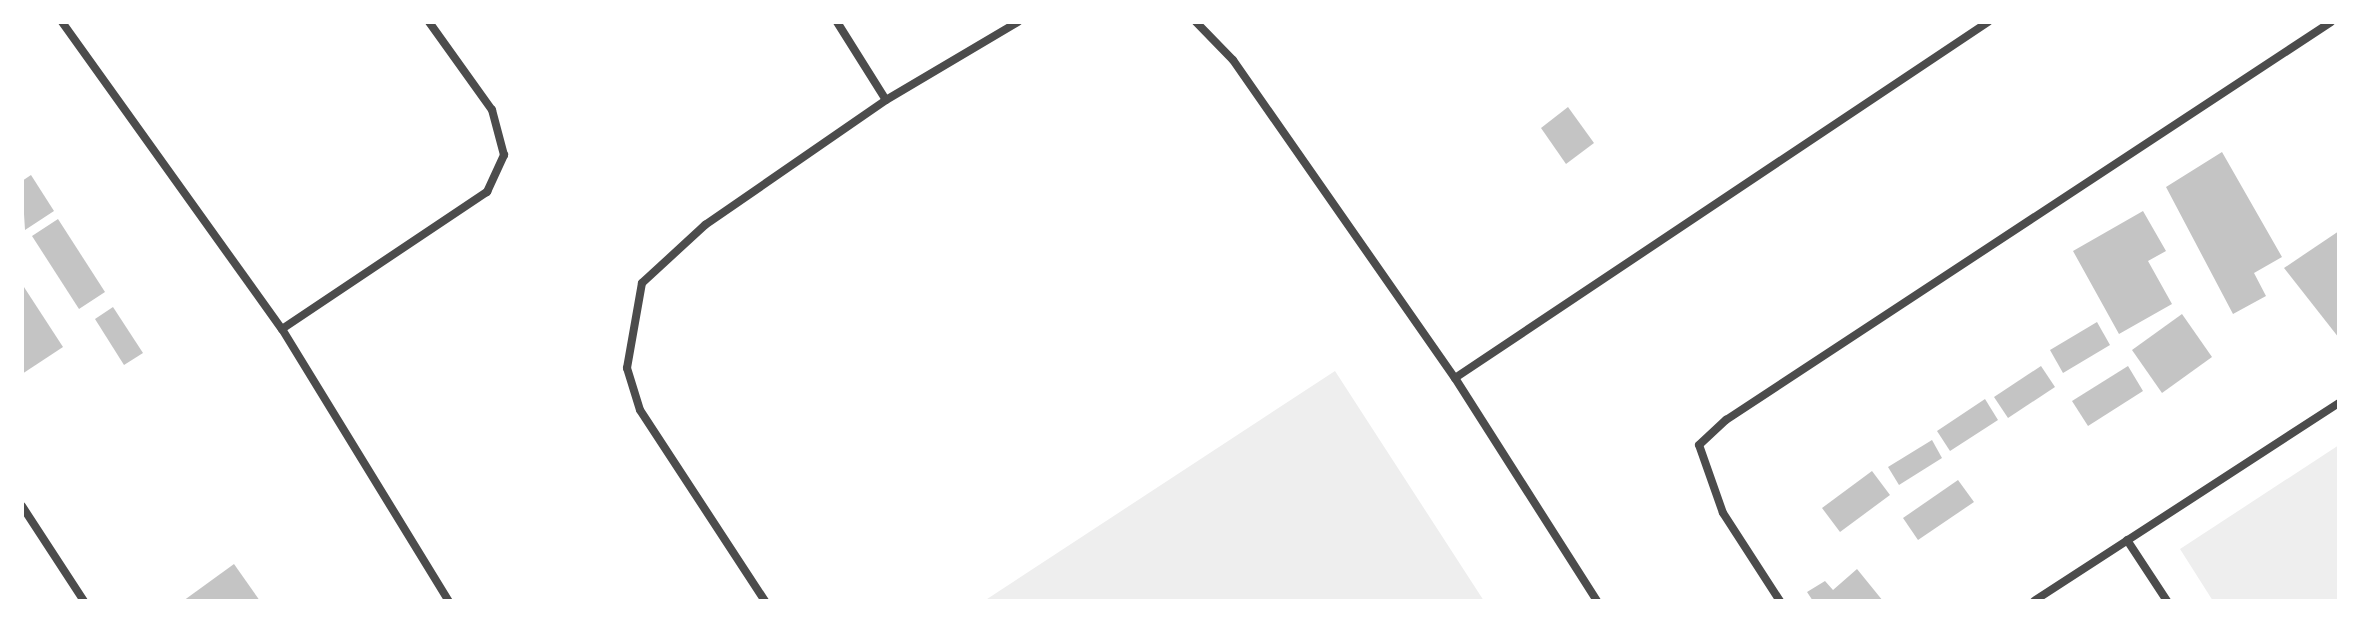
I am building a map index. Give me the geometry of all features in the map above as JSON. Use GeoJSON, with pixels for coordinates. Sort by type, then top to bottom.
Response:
{"type":"FeatureCollection","features":[{"type":"Feature","properties":{"kind":"street"},"geometry":{"type":"LineString","coordinates":[[62,22],[282,329],[449,601]]}},
{"type":"Feature","properties":{"kind":"street"},"geometry":{"type":"LineString","coordinates":[[282,329],[487,192],[504,155],[492,110],[429,22]]}},
{"type":"Feature","properties":{"kind":"street"},"geometry":{"type":"LineString","coordinates":[[837,22],[886,100]]}},
{"type":"Feature","properties":{"kind":"street"},"geometry":{"type":"LineString","coordinates":[[765,601],[640,410],[627,368],[628,332],[642,283],[705,225],[886,100],[1018,22]]}},
{"type":"Feature","properties":{"kind":"street"},"geometry":{"type":"LineString","coordinates":[[1196,22],[1233,60],[1455,378],[1597,601]]}},
{"type":"Feature","properties":{"kind":"street"},"geometry":{"type":"LineString","coordinates":[[1455,378],[1988,22]]}},
{"type":"Feature","properties":{"kind":"street"},"geometry":{"type":"LineString","coordinates":[[1780,601],[1723,513],[1699,445],[1726,420],[2331,22]]}},
{"type":"Feature","properties":{"kind":"street"},"geometry":{"type":"LineString","coordinates":[[2034,601],[2339,403]]}},
{"type":"Feature","properties":{"kind":"street"},"geometry":{"type":"LineString","coordinates":[[22,506],[84,601]]}},
{"type":"Feature","properties":{"kind":"street"},"geometry":{"type":"LineString","coordinates":[[2127,540],[2167,601]]}},
{"type":"Feature","properties":{"kind":"shaded area"},"geometry":{"type":"Polygon","coordinates":[[[1335,371],[1484,601],[984,601],[1335,371]]]}},
{"type":"Feature","properties":{"kind":"shaded area"},"geometry":{"type":"Polygon","coordinates":[[[2339,445],[2339,601],[2213,601],[2180,549],[2339,445]]]}},
{"type":"Feature","properties":{"kind":"building"},"geometry":{"type":"Polygon","coordinates":[[[1568,107],[1594,143],[1566,164],[1541,128],[1568,107]]]}},
{"type":"Feature","properties":{"kind":"building"},"geometry":{"type":"Polygon","coordinates":[[[2222,152],[2282,257],[2254,273],[2266,296],[2233,314],[2166,187],[2222,152]]]}},
{"type":"Feature","properties":{"kind":"building"},"geometry":{"type":"Polygon","coordinates":[[[31,175],[54,211],[25,230],[22,181],[31,175]]]}},
{"type":"Feature","properties":{"kind":"building"},"geometry":{"type":"Polygon","coordinates":[[[2143,211],[2166,251],[2148,261],[2172,304],[2119,334],[2073,251],[2143,211]]]}},
{"type":"Feature","properties":{"kind":"building"},"geometry":{"type":"Polygon","coordinates":[[[58,219],[105,292],[79,309],[32,236],[58,219]]]}},
{"type":"Feature","properties":{"kind":"building"},"geometry":{"type":"Polygon","coordinates":[[[2339,231],[2339,338],[2284,268],[2339,231]]]}},
{"type":"Feature","properties":{"kind":"building"},"geometry":{"type":"Polygon","coordinates":[[[22,284],[63,347],[22,374],[22,284]]]}},
{"type":"Feature","properties":{"kind":"building"},"geometry":{"type":"Polygon","coordinates":[[[113,307],[143,353],[124,365],[95,319],[113,307]]]}},
{"type":"Feature","properties":{"kind":"building"},"geometry":{"type":"Polygon","coordinates":[[[2182,314],[2212,357],[2162,393],[2132,350],[2182,314]]]}},
{"type":"Feature","properties":{"kind":"building"},"geometry":{"type":"Polygon","coordinates":[[[2097,322],[2110,345],[2063,373],[2050,350],[2097,322]]]}},
{"type":"Feature","properties":{"kind":"building"},"geometry":{"type":"Polygon","coordinates":[[[2041,366],[2055,387],[2008,418],[1994,397],[2041,366]]]}},
{"type":"Feature","properties":{"kind":"building"},"geometry":{"type":"Polygon","coordinates":[[[2128,366],[2143,391],[2088,426],[2072,401],[2128,366]]]}},
{"type":"Feature","properties":{"kind":"building"},"geometry":{"type":"Polygon","coordinates":[[[1985,399],[1998,420],[1950,451],[1937,431],[1985,399]]]}},
{"type":"Feature","properties":{"kind":"building"},"geometry":{"type":"Polygon","coordinates":[[[1932,440],[1942,458],[1899,485],[1888,467],[1932,440]]]}},
{"type":"Feature","properties":{"kind":"building"},"geometry":{"type":"Polygon","coordinates":[[[1872,471],[1890,495],[1840,532],[1822,508],[1872,471]]]}},
{"type":"Feature","properties":{"kind":"building"},"geometry":{"type":"Polygon","coordinates":[[[1958,480],[1974,502],[1918,540],[1903,518],[1958,480]]]}},
{"type":"Feature","properties":{"kind":"building"},"geometry":{"type":"Polygon","coordinates":[[[234,564],[260,601],[183,601],[234,564]]]}},
{"type":"Feature","properties":{"kind":"building"},"geometry":{"type":"Polygon","coordinates":[[[1857,569],[1883,601],[1813,601],[1807,592],[1825,581],[1833,590],[1857,569]]]}}]}
